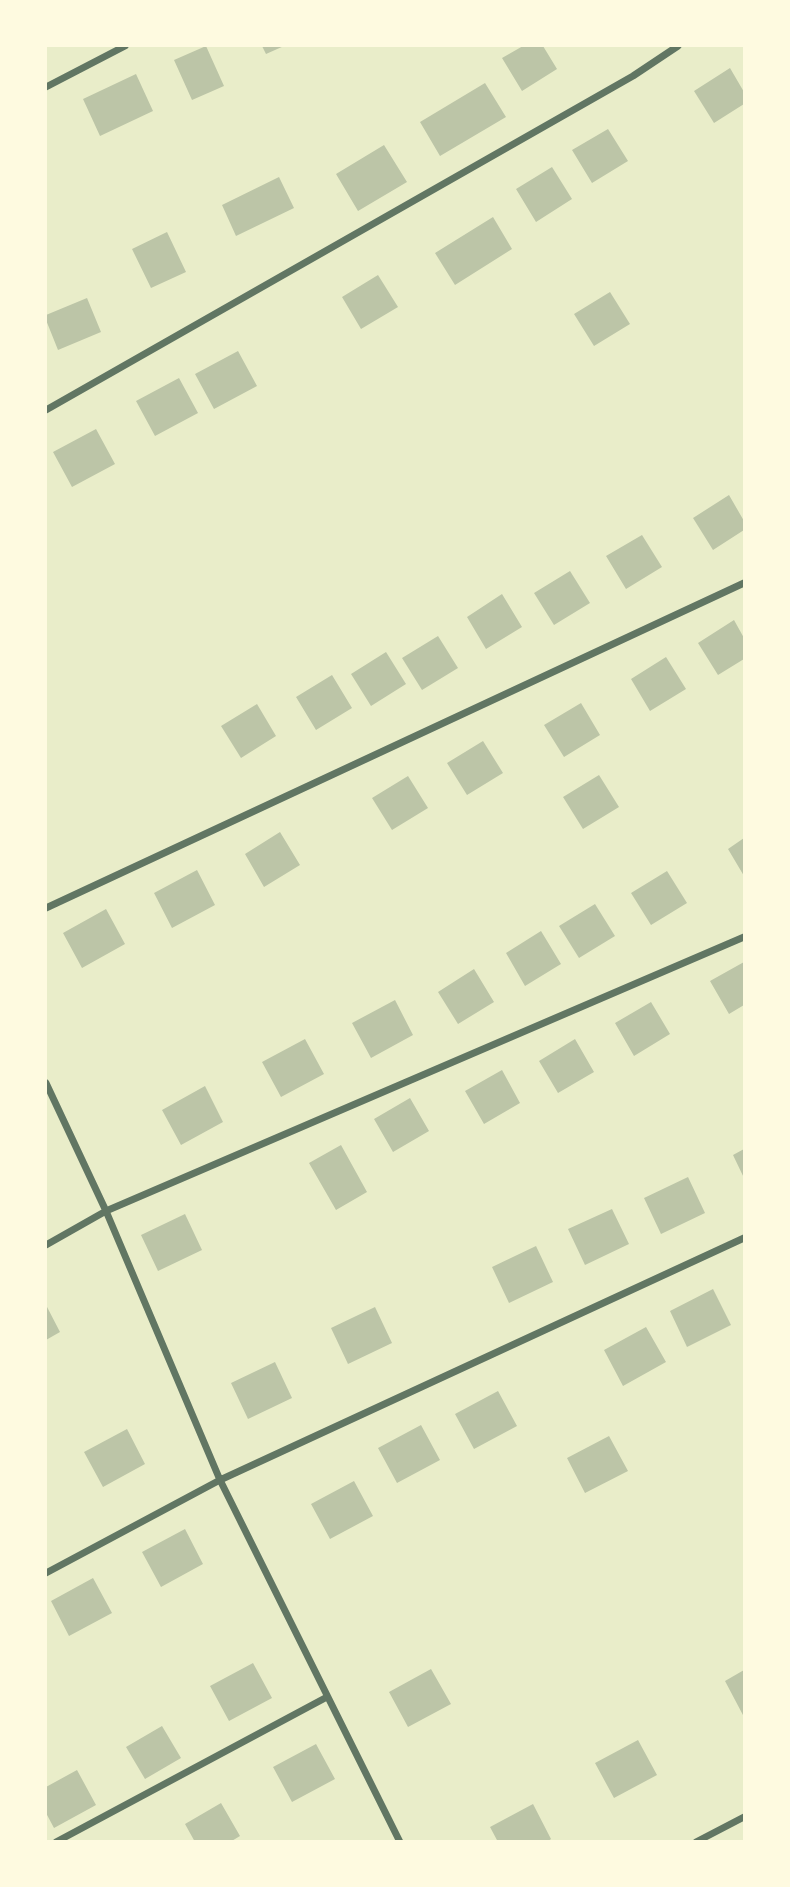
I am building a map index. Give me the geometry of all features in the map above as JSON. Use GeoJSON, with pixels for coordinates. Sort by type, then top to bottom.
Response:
{"type":"FeatureCollection","features":[{"type":"Feature","properties":{"kind":"street"},"geometry":{"type":"LineString","coordinates":[[46,87],[125,46]]}},
{"type":"Feature","properties":{"kind":"street"},"geometry":{"type":"LineString","coordinates":[[46,410],[633,76],[678,46]]}},
{"type":"Feature","properties":{"kind":"street"},"geometry":{"type":"LineString","coordinates":[[46,908],[744,583]]}},
{"type":"Feature","properties":{"kind":"street"},"geometry":{"type":"LineString","coordinates":[[46,1245],[106,1210],[744,937]]}},
{"type":"Feature","properties":{"kind":"street"},"geometry":{"type":"LineString","coordinates":[[46,1083],[106,1210],[220,1480],[400,1842]]}},
{"type":"Feature","properties":{"kind":"street"},"geometry":{"type":"LineString","coordinates":[[46,1573],[220,1480],[744,1238]]}},
{"type":"Feature","properties":{"kind":"street"},"geometry":{"type":"LineString","coordinates":[[56,1842],[327,1698]]}},
{"type":"Feature","properties":{"kind":"street"},"geometry":{"type":"LineString","coordinates":[[696,1842],[744,1816]]}},
{"type":"Feature","properties":{"kind":"building"},"geometry":{"type":"Polygon","coordinates":[[[206,46],[224,86],[192,100],[174,60],[206,46]]]}},
{"type":"Feature","properties":{"kind":"building"},"geometry":{"type":"Polygon","coordinates":[[[262,46],[284,46],[266,54],[262,46]]]}},
{"type":"Feature","properties":{"kind":"building"},"geometry":{"type":"Polygon","coordinates":[[[523,46],[543,46],[557,69],[522,91],[502,58],[523,46]]]}},
{"type":"Feature","properties":{"kind":"building"},"geometry":{"type":"Polygon","coordinates":[[[730,68],[744,92],[744,104],[714,123],[694,91],[730,68]]]}},
{"type":"Feature","properties":{"kind":"building"},"geometry":{"type":"Polygon","coordinates":[[[136,74],[153,111],[100,136],[83,99],[136,74]]]}},
{"type":"Feature","properties":{"kind":"building"},"geometry":{"type":"Polygon","coordinates":[[[485,83],[506,117],[440,156],[420,122],[485,83]]]}},
{"type":"Feature","properties":{"kind":"building"},"geometry":{"type":"Polygon","coordinates":[[[608,129],[628,161],[592,183],[572,150],[608,129]]]}},
{"type":"Feature","properties":{"kind":"building"},"geometry":{"type":"Polygon","coordinates":[[[384,145],[407,182],[358,211],[336,174],[384,145]]]}},
{"type":"Feature","properties":{"kind":"building"},"geometry":{"type":"Polygon","coordinates":[[[552,167],[572,199],[536,222],[516,189],[552,167]]]}},
{"type":"Feature","properties":{"kind":"building"},"geometry":{"type":"Polygon","coordinates":[[[279,177],[294,208],[236,236],[222,205],[279,177]]]}},
{"type":"Feature","properties":{"kind":"building"},"geometry":{"type":"Polygon","coordinates":[[[493,217],[512,249],[455,285],[435,253],[493,217]]]}},
{"type":"Feature","properties":{"kind":"building"},"geometry":{"type":"Polygon","coordinates":[[[167,232],[186,272],[151,288],[132,249],[167,232]]]}},
{"type":"Feature","properties":{"kind":"building"},"geometry":{"type":"Polygon","coordinates":[[[378,275],[398,307],[361,329],[342,297],[378,275]]]}},
{"type":"Feature","properties":{"kind":"building"},"geometry":{"type":"Polygon","coordinates":[[[610,292],[630,324],[594,346],[574,314],[610,292]]]}},
{"type":"Feature","properties":{"kind":"building"},"geometry":{"type":"Polygon","coordinates":[[[87,298],[101,332],[58,350],[46,315],[87,298]]]}},
{"type":"Feature","properties":{"kind":"building"},"geometry":{"type":"Polygon","coordinates":[[[238,351],[257,386],[214,409],[195,374],[238,351]]]}},
{"type":"Feature","properties":{"kind":"building"},"geometry":{"type":"Polygon","coordinates":[[[179,378],[198,413],[155,436],[136,401],[179,378]]]}},
{"type":"Feature","properties":{"kind":"building"},"geometry":{"type":"Polygon","coordinates":[[[96,429],[115,464],[72,487],[53,452],[96,429]]]}},
{"type":"Feature","properties":{"kind":"building"},"geometry":{"type":"Polygon","coordinates":[[[729,495],[744,521],[744,530],[713,550],[693,518],[729,495]]]}},
{"type":"Feature","properties":{"kind":"building"},"geometry":{"type":"Polygon","coordinates":[[[642,535],[662,567],[626,589],[606,556],[642,535]]]}},
{"type":"Feature","properties":{"kind":"building"},"geometry":{"type":"Polygon","coordinates":[[[570,571],[590,603],[554,625],[534,593],[570,571]]]}},
{"type":"Feature","properties":{"kind":"building"},"geometry":{"type":"Polygon","coordinates":[[[502,594],[522,627],[486,649],[467,617],[502,594]]]}},
{"type":"Feature","properties":{"kind":"building"},"geometry":{"type":"Polygon","coordinates":[[[734,620],[744,638],[744,659],[718,675],[698,643],[734,620]]]}},
{"type":"Feature","properties":{"kind":"building"},"geometry":{"type":"Polygon","coordinates":[[[438,636],[458,668],[422,690],[402,658],[438,636]]]}},
{"type":"Feature","properties":{"kind":"building"},"geometry":{"type":"Polygon","coordinates":[[[386,652],[406,684],[371,706],[351,674],[386,652]]]}},
{"type":"Feature","properties":{"kind":"building"},"geometry":{"type":"Polygon","coordinates":[[[666,657],[686,689],[650,711],[631,679],[666,657]]]}},
{"type":"Feature","properties":{"kind":"building"},"geometry":{"type":"Polygon","coordinates":[[[332,675],[352,708],[316,730],[296,697],[332,675]]]}},
{"type":"Feature","properties":{"kind":"building"},"geometry":{"type":"Polygon","coordinates":[[[581,703],[600,735],[564,757],[544,725],[581,703]]]}},
{"type":"Feature","properties":{"kind":"building"},"geometry":{"type":"Polygon","coordinates":[[[257,704],[276,736],[241,758],[221,726],[257,704]]]}},
{"type":"Feature","properties":{"kind":"building"},"geometry":{"type":"Polygon","coordinates":[[[483,741],[503,773],[467,795],[447,763],[483,741]]]}},
{"type":"Feature","properties":{"kind":"building"},"geometry":{"type":"Polygon","coordinates":[[[599,775],[619,807],[583,829],[563,797],[599,775]]]}},
{"type":"Feature","properties":{"kind":"building"},"geometry":{"type":"Polygon","coordinates":[[[408,776],[428,808],[392,830],[372,798],[408,776]]]}},
{"type":"Feature","properties":{"kind":"building"},"geometry":{"type":"Polygon","coordinates":[[[280,832],[300,865],[264,887],[245,854],[280,832]]]}},
{"type":"Feature","properties":{"kind":"building"},"geometry":{"type":"Polygon","coordinates":[[[744,838],[744,876],[728,849],[744,838]]]}},
{"type":"Feature","properties":{"kind":"building"},"geometry":{"type":"Polygon","coordinates":[[[197,870],[215,905],[172,928],[154,893],[197,870]]]}},
{"type":"Feature","properties":{"kind":"building"},"geometry":{"type":"Polygon","coordinates":[[[667,871],[687,903],[651,925],[631,893],[667,871]]]}},
{"type":"Feature","properties":{"kind":"building"},"geometry":{"type":"Polygon","coordinates":[[[595,904],[615,936],[579,958],[559,926],[595,904]]]}},
{"type":"Feature","properties":{"kind":"building"},"geometry":{"type":"Polygon","coordinates":[[[106,909],[125,944],[82,968],[63,933],[106,909]]]}},
{"type":"Feature","properties":{"kind":"building"},"geometry":{"type":"Polygon","coordinates":[[[541,931],[561,964],[525,986],[506,953],[541,931]]]}},
{"type":"Feature","properties":{"kind":"building"},"geometry":{"type":"Polygon","coordinates":[[[744,962],[744,1005],[729,1014],[710,981],[744,962]]]}},
{"type":"Feature","properties":{"kind":"building"},"geometry":{"type":"Polygon","coordinates":[[[474,969],[494,1002],[458,1024],[438,992],[474,969]]]}},
{"type":"Feature","properties":{"kind":"building"},"geometry":{"type":"Polygon","coordinates":[[[395,1000],[413,1035],[371,1058],[352,1023],[395,1000]]]}},
{"type":"Feature","properties":{"kind":"building"},"geometry":{"type":"Polygon","coordinates":[[[651,1002],[670,1034],[634,1056],[615,1023],[651,1002]]]}},
{"type":"Feature","properties":{"kind":"building"},"geometry":{"type":"Polygon","coordinates":[[[305,1039],[324,1074],[281,1097],[262,1062],[305,1039]]]}},
{"type":"Feature","properties":{"kind":"building"},"geometry":{"type":"Polygon","coordinates":[[[575,1039],[594,1072],[558,1093],[539,1061],[575,1039]]]}},
{"type":"Feature","properties":{"kind":"building"},"geometry":{"type":"Polygon","coordinates":[[[502,1070],[520,1103],[484,1124],[465,1091],[502,1070]]]}},
{"type":"Feature","properties":{"kind":"building"},"geometry":{"type":"Polygon","coordinates":[[[205,1086],[223,1122],[181,1145],[162,1110],[205,1086]]]}},
{"type":"Feature","properties":{"kind":"building"},"geometry":{"type":"Polygon","coordinates":[[[410,1098],[429,1131],[393,1152],[374,1119],[410,1098]]]}},
{"type":"Feature","properties":{"kind":"building"},"geometry":{"type":"Polygon","coordinates":[[[341,1145],[367,1192],[336,1210],[309,1163],[341,1145]]]}},
{"type":"Feature","properties":{"kind":"building"},"geometry":{"type":"Polygon","coordinates":[[[744,1149],[744,1178],[733,1155],[744,1149]]]}},
{"type":"Feature","properties":{"kind":"building"},"geometry":{"type":"Polygon","coordinates":[[[688,1177],[705,1213],[661,1234],[644,1198],[688,1177]]]}},
{"type":"Feature","properties":{"kind":"building"},"geometry":{"type":"Polygon","coordinates":[[[612,1209],[629,1244],[585,1265],[568,1229],[612,1209]]]}},
{"type":"Feature","properties":{"kind":"building"},"geometry":{"type":"Polygon","coordinates":[[[185,1214],[202,1250],[158,1271],[141,1235],[185,1214]]]}},
{"type":"Feature","properties":{"kind":"building"},"geometry":{"type":"Polygon","coordinates":[[[536,1246],[553,1282],[509,1303],[492,1267],[536,1246]]]}},
{"type":"Feature","properties":{"kind":"building"},"geometry":{"type":"Polygon","coordinates":[[[713,1289],[731,1325],[687,1347],[670,1311],[713,1289]]]}},
{"type":"Feature","properties":{"kind":"building"},"geometry":{"type":"Polygon","coordinates":[[[46,1305],[60,1332],[46,1340],[46,1305]]]}},
{"type":"Feature","properties":{"kind":"building"},"geometry":{"type":"Polygon","coordinates":[[[375,1307],[392,1343],[348,1364],[331,1328],[375,1307]]]}},
{"type":"Feature","properties":{"kind":"building"},"geometry":{"type":"Polygon","coordinates":[[[646,1327],[666,1362],[623,1386],[604,1350],[646,1327]]]}},
{"type":"Feature","properties":{"kind":"building"},"geometry":{"type":"Polygon","coordinates":[[[275,1362],[292,1398],[248,1419],[231,1383],[275,1362]]]}},
{"type":"Feature","properties":{"kind":"building"},"geometry":{"type":"Polygon","coordinates":[[[498,1391],[517,1426],[474,1449],[455,1414],[498,1391]]]}},
{"type":"Feature","properties":{"kind":"building"},"geometry":{"type":"Polygon","coordinates":[[[421,1425],[440,1460],[397,1483],[378,1448],[421,1425]]]}},
{"type":"Feature","properties":{"kind":"building"},"geometry":{"type":"Polygon","coordinates":[[[127,1429],[145,1464],[103,1487],[84,1452],[127,1429]]]}},
{"type":"Feature","properties":{"kind":"building"},"geometry":{"type":"Polygon","coordinates":[[[609,1436],[628,1471],[585,1493],[567,1458],[609,1436]]]}},
{"type":"Feature","properties":{"kind":"building"},"geometry":{"type":"Polygon","coordinates":[[[354,1481],[373,1516],[330,1539],[311,1504],[354,1481]]]}},
{"type":"Feature","properties":{"kind":"building"},"geometry":{"type":"Polygon","coordinates":[[[185,1529],[203,1564],[161,1587],[142,1552],[185,1529]]]}},
{"type":"Feature","properties":{"kind":"building"},"geometry":{"type":"Polygon","coordinates":[[[93,1578],[112,1613],[69,1636],[51,1601],[93,1578]]]}},
{"type":"Feature","properties":{"kind":"building"},"geometry":{"type":"Polygon","coordinates":[[[253,1663],[272,1698],[229,1721],[210,1686],[253,1663]]]}},
{"type":"Feature","properties":{"kind":"building"},"geometry":{"type":"Polygon","coordinates":[[[431,1669],[451,1704],[408,1727],[389,1692],[431,1669]]]}},
{"type":"Feature","properties":{"kind":"building"},"geometry":{"type":"Polygon","coordinates":[[[744,1670],[744,1717],[725,1681],[744,1670]]]}},
{"type":"Feature","properties":{"kind":"building"},"geometry":{"type":"Polygon","coordinates":[[[162,1726],[181,1758],[145,1779],[126,1747],[162,1726]]]}},
{"type":"Feature","properties":{"kind":"building"},"geometry":{"type":"Polygon","coordinates":[[[638,1740],[657,1775],[614,1798],[595,1763],[638,1740]]]}},
{"type":"Feature","properties":{"kind":"building"},"geometry":{"type":"Polygon","coordinates":[[[316,1744],[335,1779],[292,1802],[273,1767],[316,1744]]]}},
{"type":"Feature","properties":{"kind":"building"},"geometry":{"type":"Polygon","coordinates":[[[77,1770],[96,1805],[54,1828],[46,1813],[46,1787],[77,1770]]]}},
{"type":"Feature","properties":{"kind":"building"},"geometry":{"type":"Polygon","coordinates":[[[221,1803],[240,1836],[230,1842],[195,1842],[185,1824],[221,1803]]]}},
{"type":"Feature","properties":{"kind":"building"},"geometry":{"type":"Polygon","coordinates":[[[533,1804],[551,1839],[547,1842],[498,1842],[490,1827],[533,1804]]]}}]}
